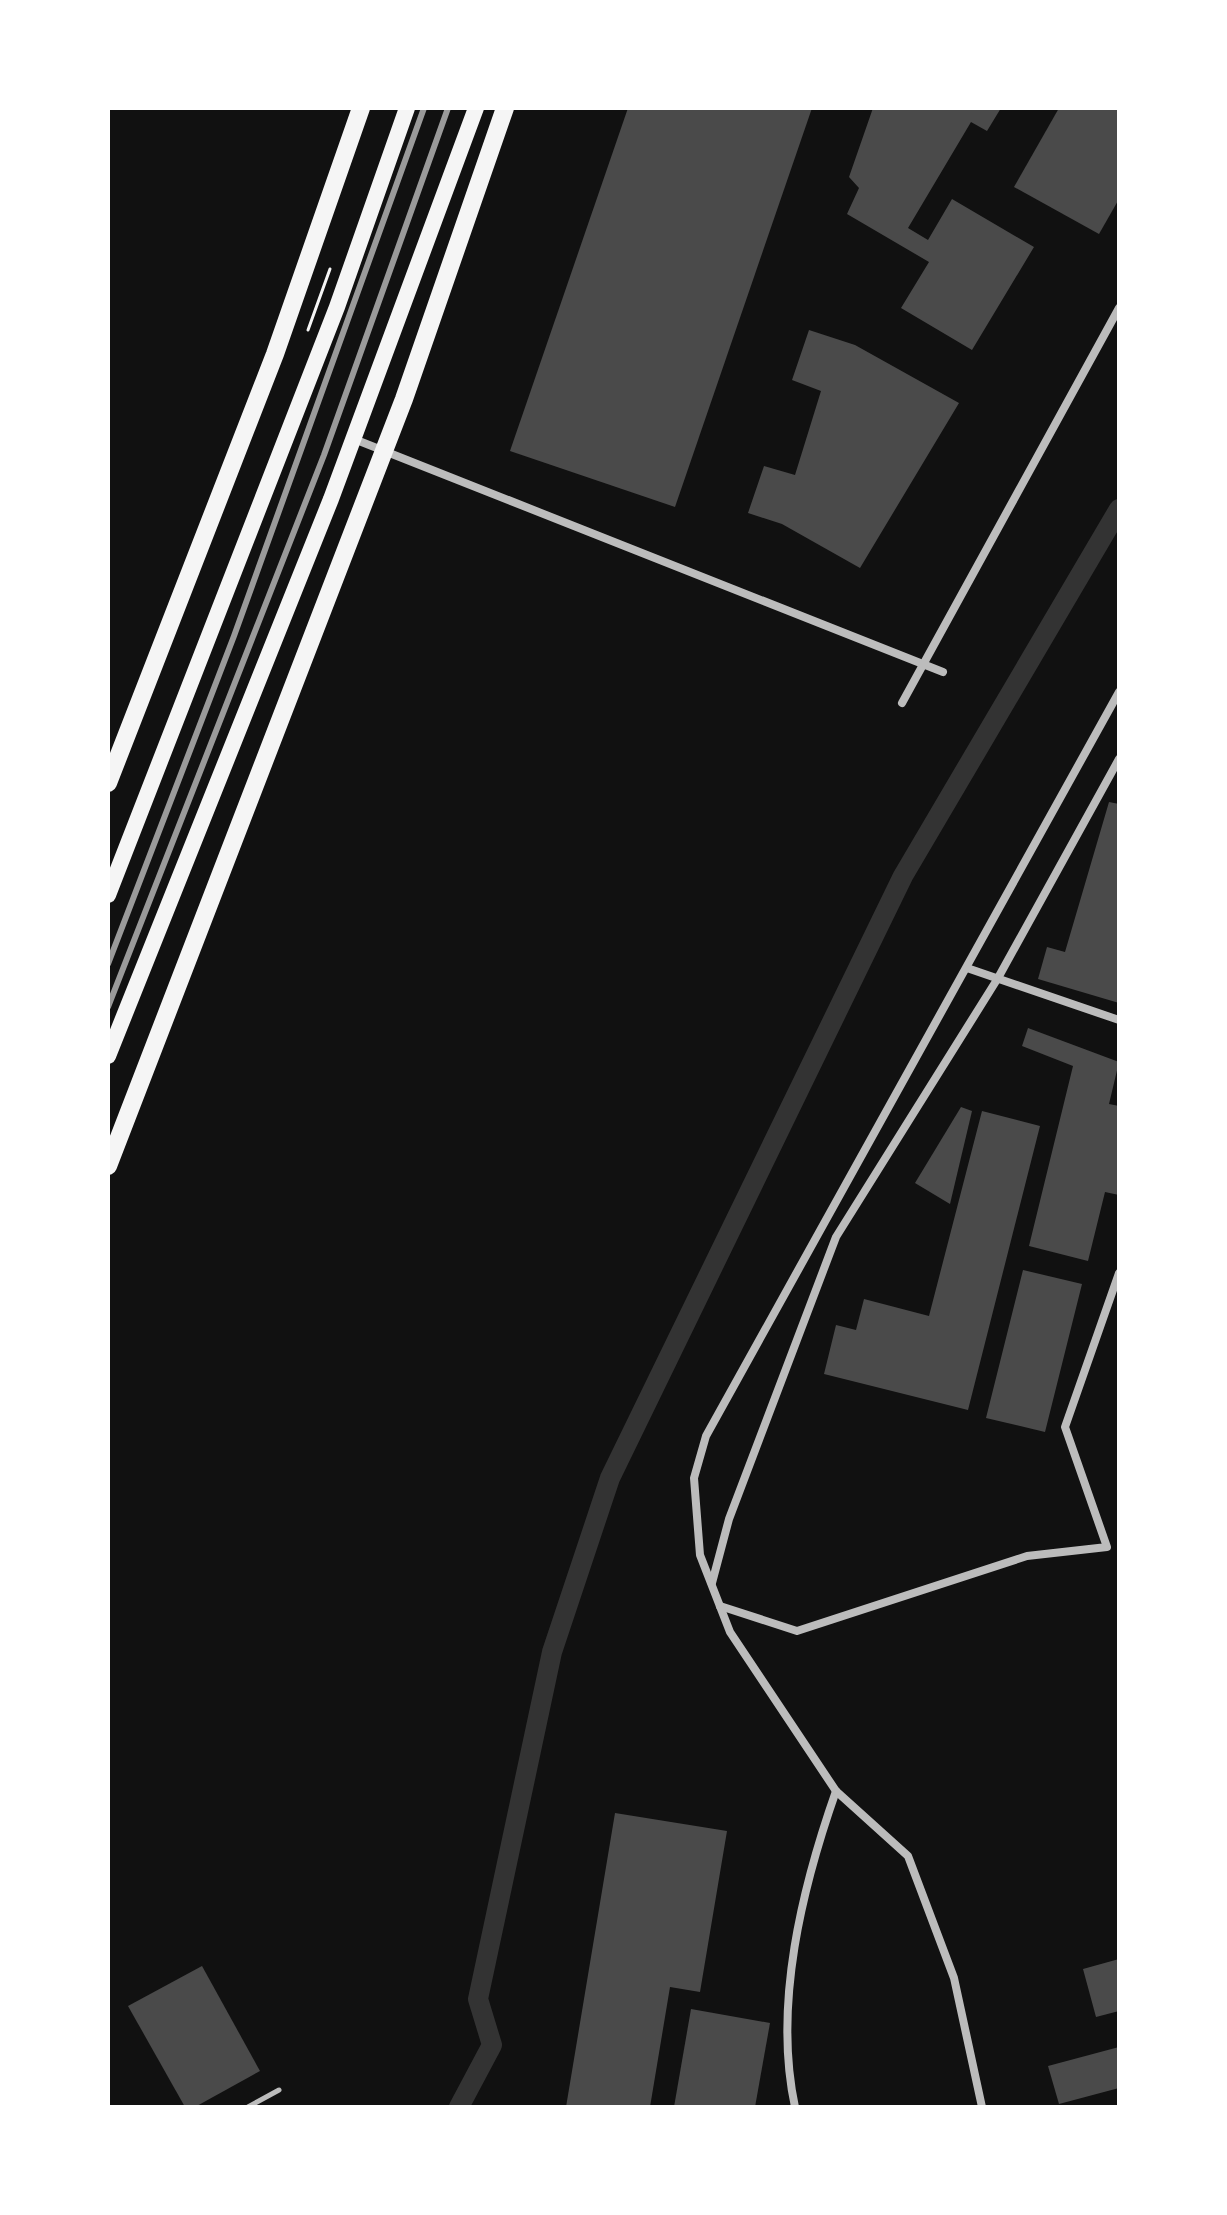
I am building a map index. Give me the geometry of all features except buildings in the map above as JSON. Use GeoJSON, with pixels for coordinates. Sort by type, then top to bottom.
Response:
{"type":"FeatureCollection","features":[{"type":"Feature","properties":{"kind":"highway"},"geometry":{"type":"LineString","coordinates":[[108,783],[275,354],[361,108]]}},
{"type":"Feature","properties":{"kind":"highway"},"geometry":{"type":"LineString","coordinates":[[108,1166],[404,399],[505,108]]}},
{"type":"Feature","properties":{"kind":"main road"},"geometry":{"type":"LineString","coordinates":[[108,895],[337,307],[407,108]]}},
{"type":"Feature","properties":{"kind":"main road"},"geometry":{"type":"LineString","coordinates":[[108,1056],[354,439],[476,108]]}},
{"type":"Feature","properties":{"kind":"street"},"geometry":{"type":"LineString","coordinates":[[902,703],[1119,308]]}},
{"type":"Feature","properties":{"kind":"street"},"geometry":{"type":"LineString","coordinates":[[354,439],[943,672]]}},
{"type":"Feature","properties":{"kind":"street"},"geometry":{"type":"LineString","coordinates":[[982,2107],[954,1978],[908,1856],[836,1791],[730,1632],[700,1555],[694,1478],[706,1436],[1119,692]]}},
{"type":"Feature","properties":{"kind":"street"},"geometry":{"type":"LineString","coordinates":[[711,1584],[729,1519],[836,1237],[998,978],[1119,759]]}},
{"type":"Feature","properties":{"kind":"street"},"geometry":{"type":"LineString","coordinates":[[967,968],[1119,1020]]}},
{"type":"Feature","properties":{"kind":"street"},"geometry":{"type":"LineString","coordinates":[[720,1606],[797,1631],[1027,1556],[1107,1547],[1065,1427],[1119,1273]]}},
{"type":"Feature","properties":{"kind":"street"},"geometry":{"type":"LineString","coordinates":[[795,2107],[787,2069],[800,1909],[836,1791]]}},
{"type":"Feature","properties":{"kind":"lane"},"geometry":{"type":"LineString","coordinates":[[248,2107],[279,2090]]}},
{"type":"Feature","properties":{"kind":"waterway"},"geometry":{"type":"LineString","coordinates":[[459,2107],[492,2045],[478,1999],[552,1652],[610,1478],[903,876],[1119,509]]}},
{"type":"Feature","properties":{"kind":"railway"},"geometry":{"type":"LineString","coordinates":[[108,964],[234,636],[424,108]]}},
{"type":"Feature","properties":{"kind":"railway"},"geometry":{"type":"LineString","coordinates":[[108,1007],[324,455],[448,108]]}}]}
